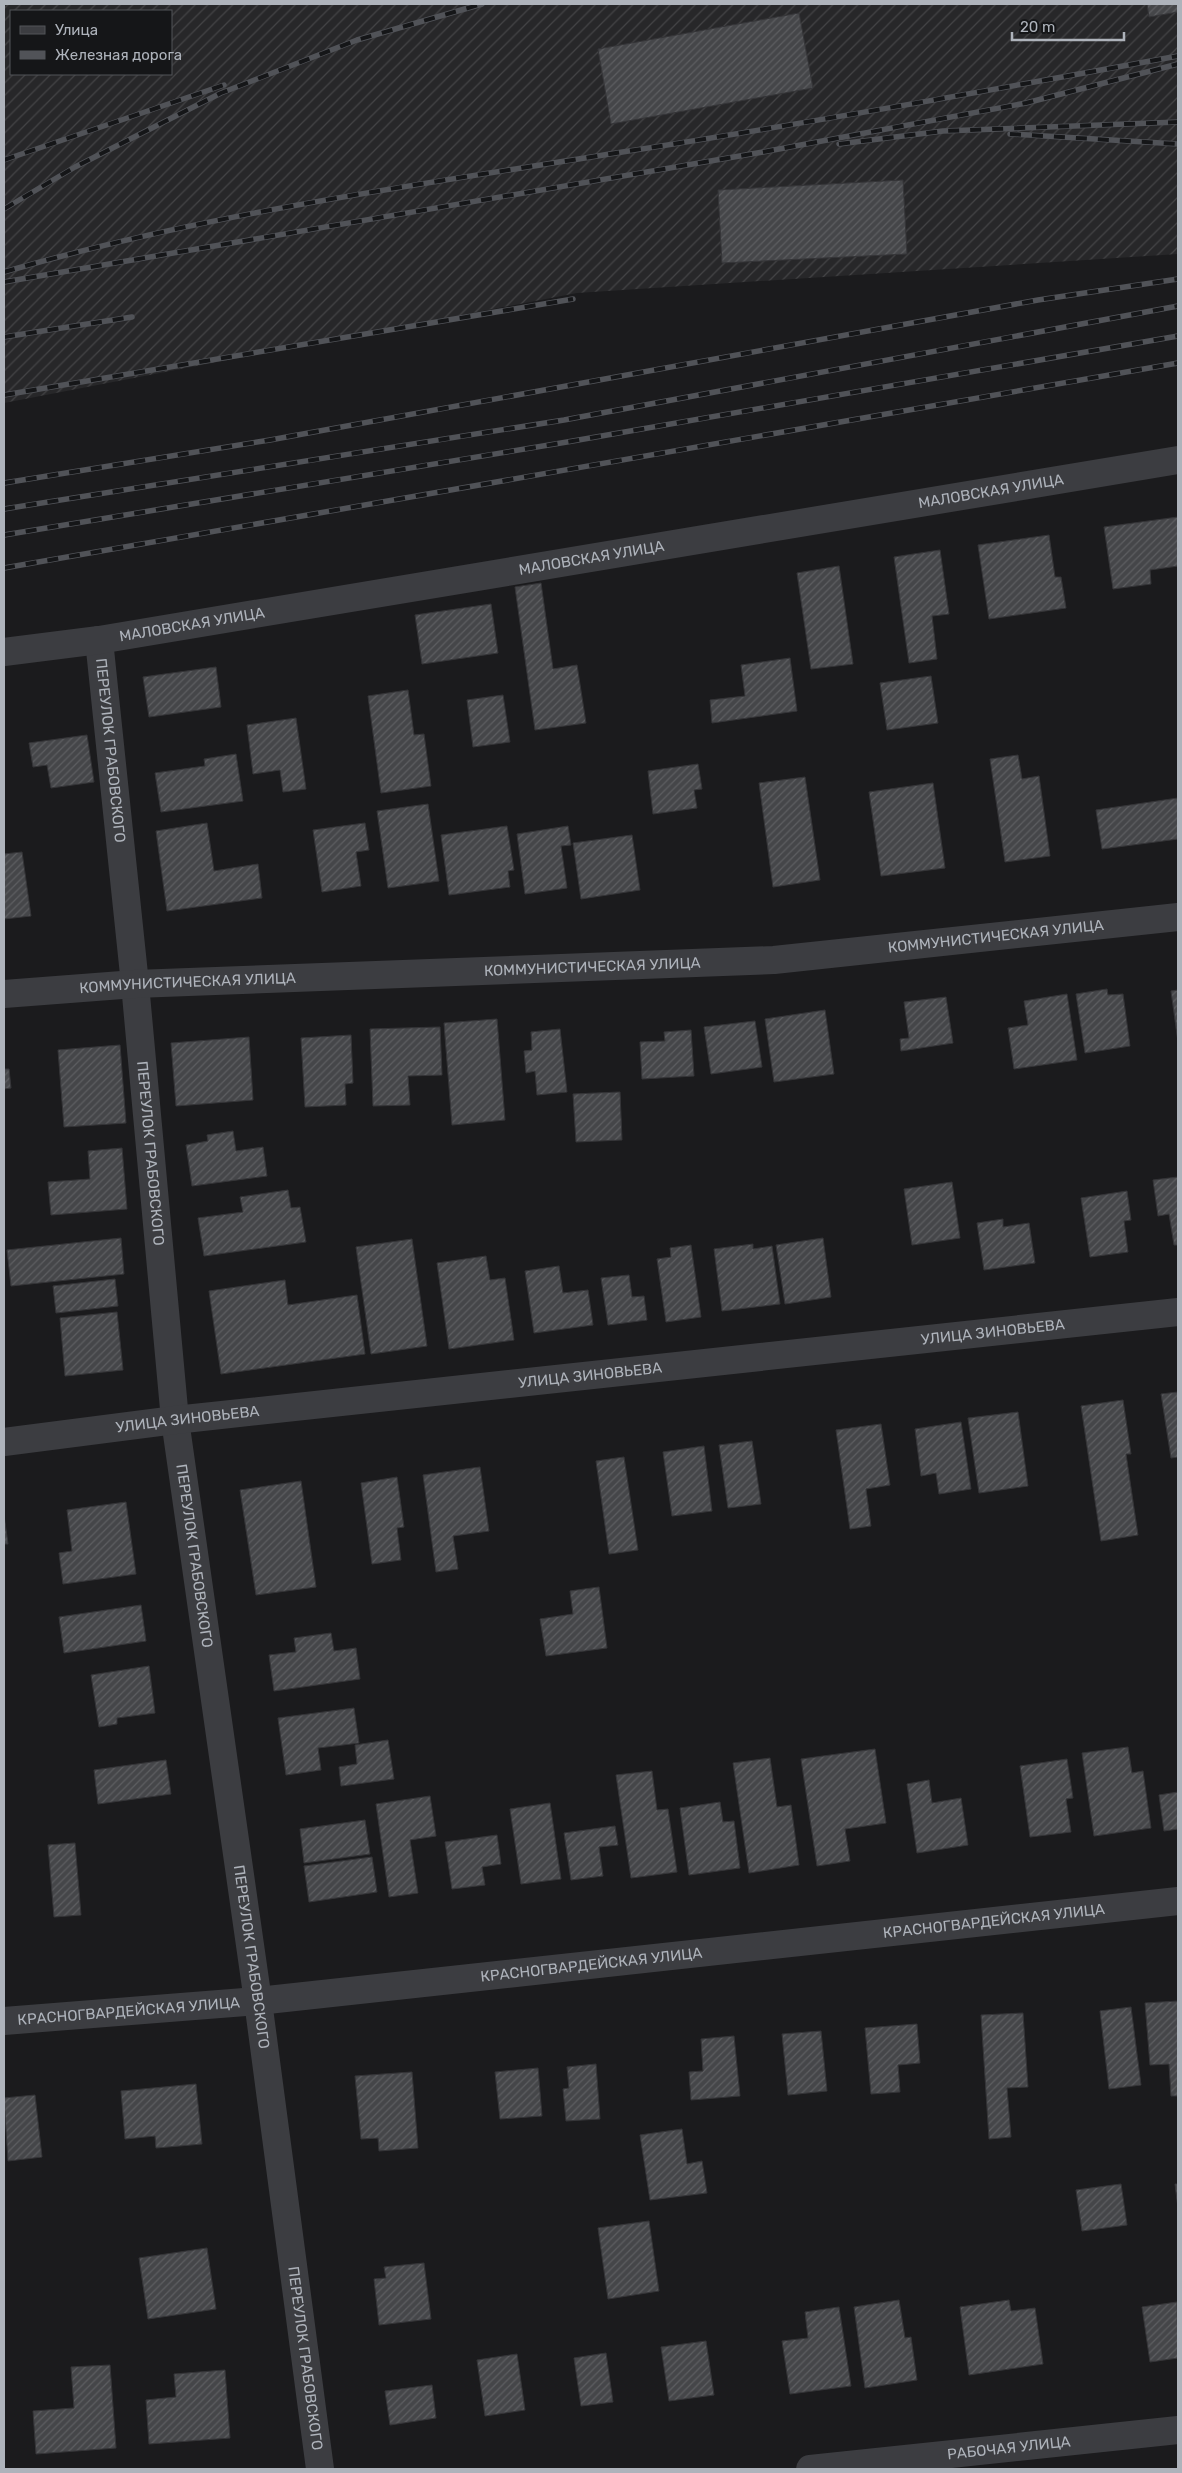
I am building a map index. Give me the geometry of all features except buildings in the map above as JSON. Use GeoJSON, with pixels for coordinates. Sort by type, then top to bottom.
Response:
{"type":"FeatureCollection","features":[{"type":"Feature","properties":{"kind":"street","name":"МАЛОВСКАЯ УЛИЦА"},"geometry":{"type":"LineString","coordinates":[[4,652],[99,640],[1178,460]]}},
{"type":"Feature","properties":{"kind":"street","name":"ПЕРЕУЛОК ГРАБОВСКОГО"},"geometry":{"type":"LineString","coordinates":[[99,640],[135,984],[175,1420],[258,2001],[320,2469]]}},
{"type":"Feature","properties":{"kind":"street","name":"КОММУНИСТИЧЕСКАЯ УЛИЦА"},"geometry":{"type":"LineString","coordinates":[[4,994],[135,984],[774,960],[1178,917]]}},
{"type":"Feature","properties":{"kind":"street","name":"УЛИЦА ЗИНОВЬЕВА"},"geometry":{"type":"LineString","coordinates":[[4,1442],[175,1420],[1178,1312]]}},
{"type":"Feature","properties":{"kind":"street","name":"КРАСНОГВАРДЕЙСКАЯ УЛИЦА"},"geometry":{"type":"LineString","coordinates":[[4,2022],[258,2001],[1178,1901]]}},
{"type":"Feature","properties":{"kind":"street","name":"РАБОЧАЯ УЛИЦА"},"geometry":{"type":"LineString","coordinates":[[810,2469],[1178,2430]]}},
{"type":"Feature","properties":{"kind":"shaded area"},"geometry":{"type":"Polygon","coordinates":[[[4,4],[1178,4],[1178,254],[577,293],[4,403],[4,4]]]}},
{"type":"Feature","properties":{"kind":"railway"},"geometry":{"type":"LineString","coordinates":[[4,209],[75,167],[221,93],[357,40],[482,4]]}},
{"type":"Feature","properties":{"kind":"railway"},"geometry":{"type":"LineString","coordinates":[[4,272],[155,234],[308,203],[827,119],[1178,56]]}},
{"type":"Feature","properties":{"kind":"railway"},"geometry":{"type":"LineString","coordinates":[[4,282],[763,152],[1026,103],[1178,64]]}},
{"type":"Feature","properties":{"kind":"railway"},"geometry":{"type":"LineString","coordinates":[[4,160],[224,85]]}},
{"type":"Feature","properties":{"kind":"railway"},"geometry":{"type":"LineString","coordinates":[[839,144],[943,131],[1178,122]]}},
{"type":"Feature","properties":{"kind":"railway"},"geometry":{"type":"LineString","coordinates":[[1010,134],[1178,144]]}},
{"type":"Feature","properties":{"kind":"railway"},"geometry":{"type":"LineString","coordinates":[[4,483],[270,440],[1038,300],[1178,279]]}},
{"type":"Feature","properties":{"kind":"railway"},"geometry":{"type":"LineString","coordinates":[[4,395],[573,299]]}},
{"type":"Feature","properties":{"kind":"railway"},"geometry":{"type":"LineString","coordinates":[[4,509],[564,420],[1178,306]]}},
{"type":"Feature","properties":{"kind":"railway"},"geometry":{"type":"LineString","coordinates":[[4,337],[132,317]]}},
{"type":"Feature","properties":{"kind":"railway"},"geometry":{"type":"LineString","coordinates":[[4,535],[567,442],[1178,336]]}},
{"type":"Feature","properties":{"kind":"railway"},"geometry":{"type":"LineString","coordinates":[[4,568],[1178,363]]}}]}
